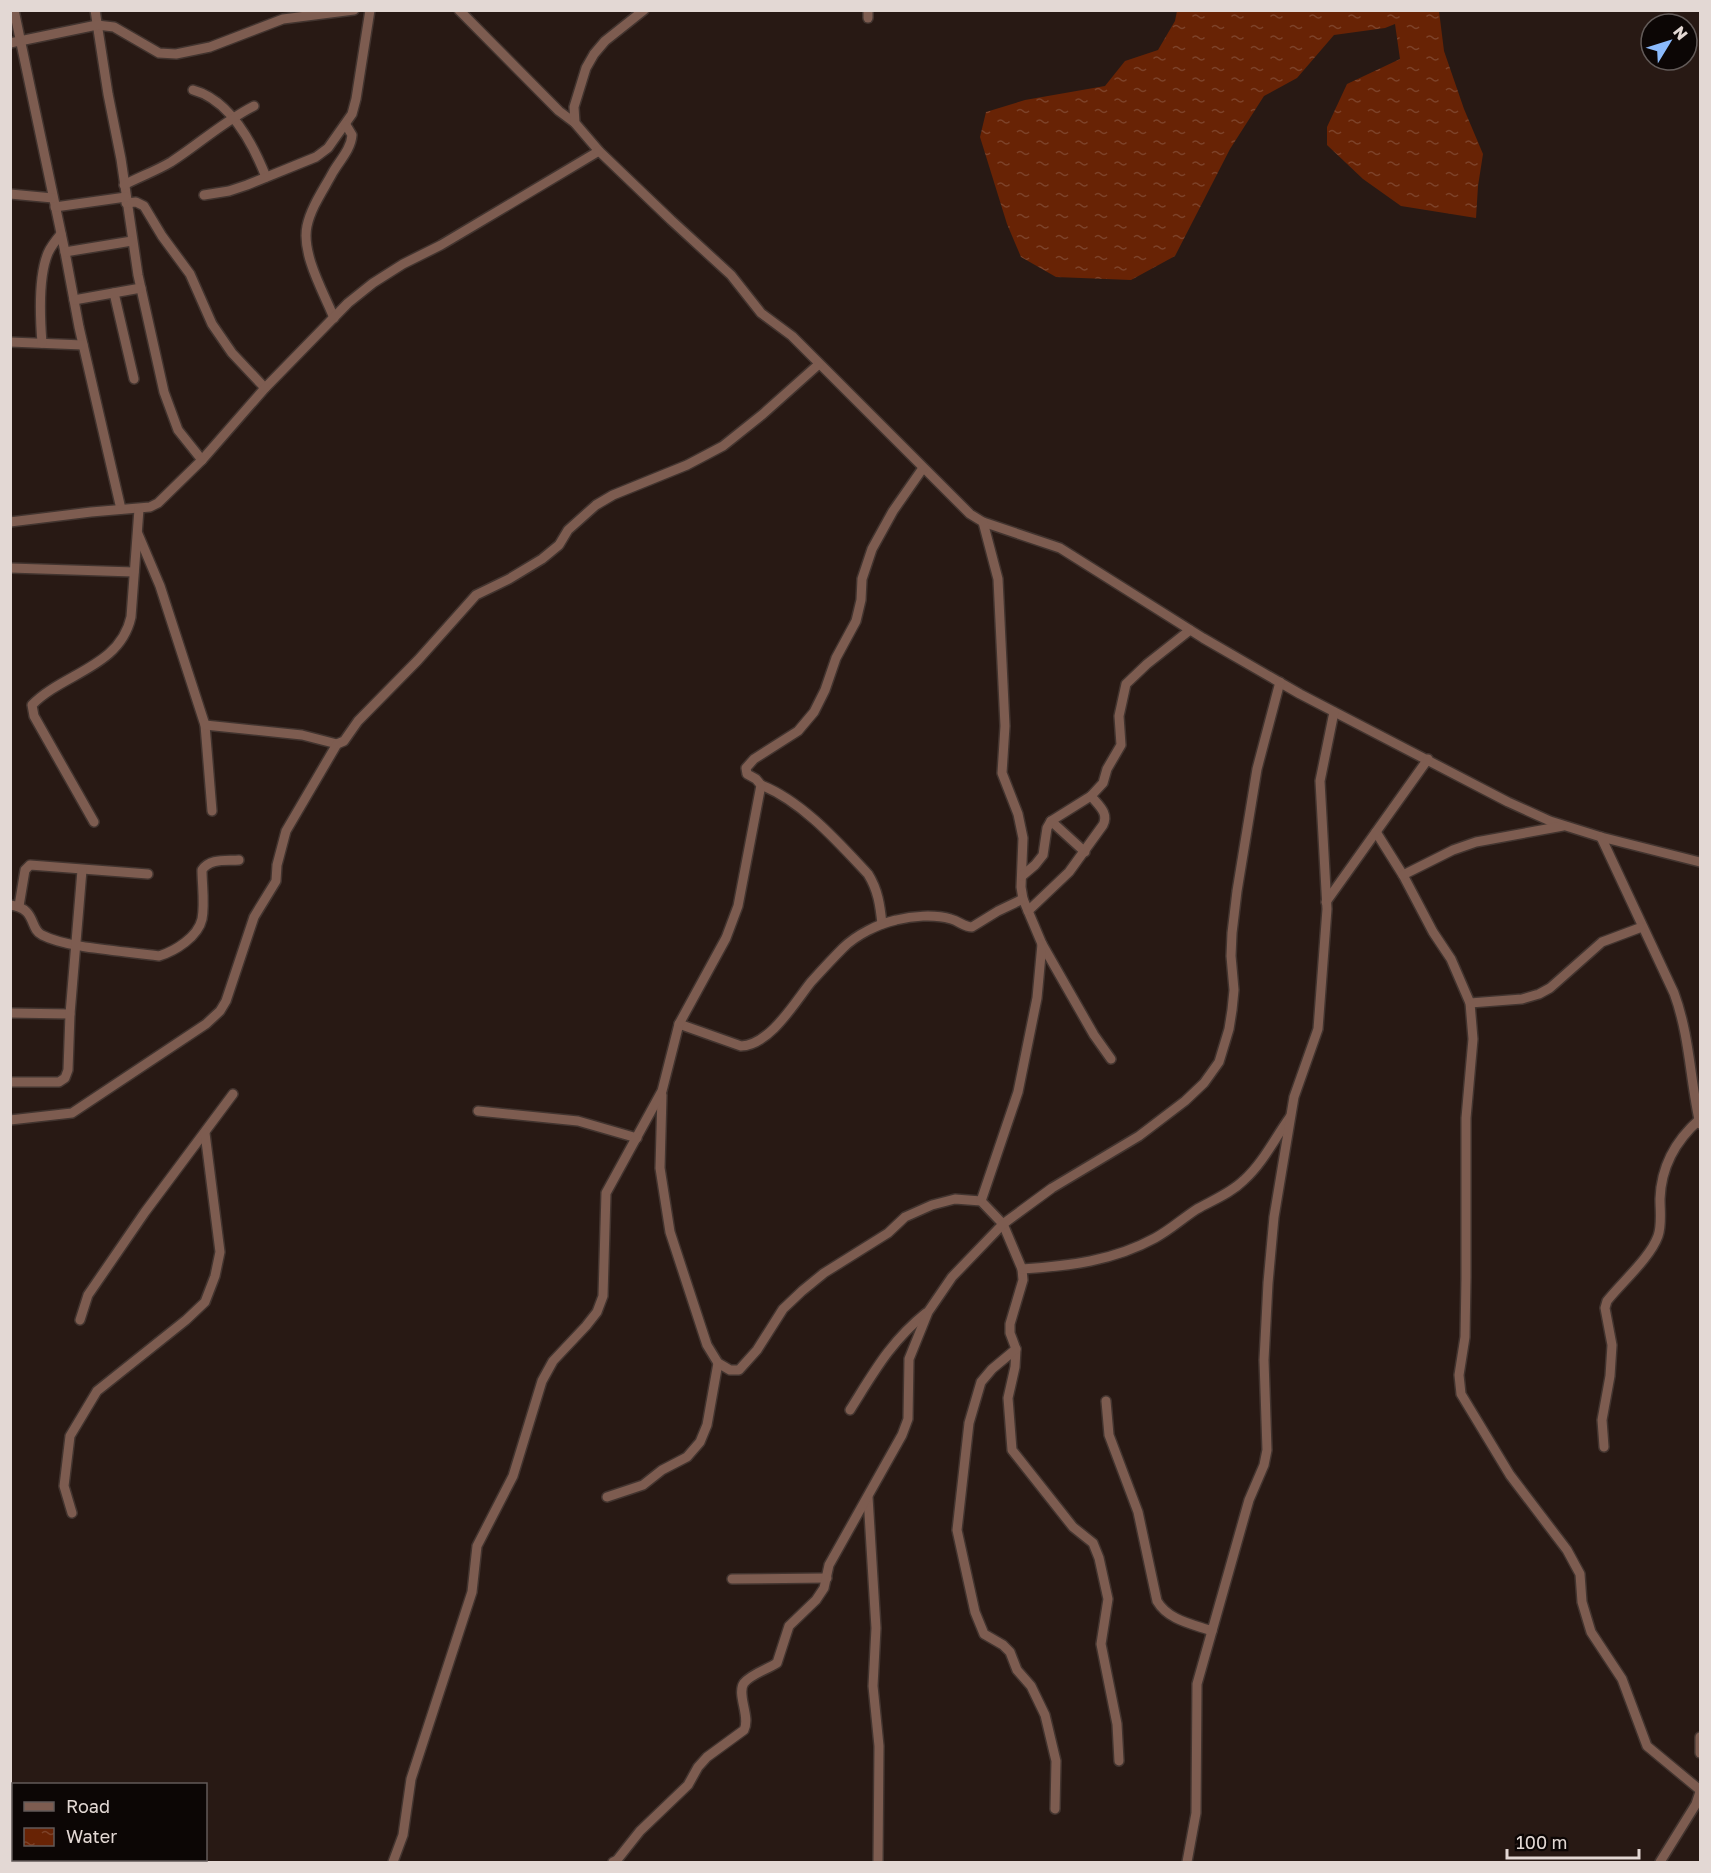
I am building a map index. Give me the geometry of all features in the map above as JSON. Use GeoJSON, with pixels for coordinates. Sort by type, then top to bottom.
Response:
{"type":"FeatureCollection","features":[{"type":"Feature","properties":{"kind":"street"},"geometry":{"type":"LineString","coordinates":[[14,10],[15,42],[54,202],[83,345],[121,510]]}},
{"type":"Feature","properties":{"kind":"street"},"geometry":{"type":"LineString","coordinates":[[95,10],[121,159],[132,241],[169,411],[178,430],[202,460]]}},
{"type":"Feature","properties":{"kind":"street"},"geometry":{"type":"LineString","coordinates":[[15,42],[97,25],[114,27],[159,53],[176,54],[210,47],[283,19],[354,10]]}},
{"type":"Feature","properties":{"kind":"street"},"geometry":{"type":"LineString","coordinates":[[204,195],[229,191],[266,177],[316,157],[328,148],[346,125],[356,99],[370,10]]}},
{"type":"Feature","properties":{"kind":"street"},"geometry":{"type":"LineString","coordinates":[[459,10],[551,103],[575,123],[599,151],[731,275],[761,313],[792,336],[963,507],[983,522],[1060,548],[1190,630],[1280,682],[1509,802],[1564,825],[1601,837],[1701,862]]}},
{"type":"Feature","properties":{"kind":"street"},"geometry":{"type":"LineString","coordinates":[[575,123],[574,107],[586,68],[594,54],[605,41],[644,10]]}},
{"type":"Feature","properties":{"kind":"street"},"geometry":{"type":"LineString","coordinates":[[193,90],[212,98],[231,118],[255,152],[266,177]]}},
{"type":"Feature","properties":{"kind":"street"},"geometry":{"type":"LineString","coordinates":[[123,185],[170,162],[231,118],[254,106]]}},
{"type":"Feature","properties":{"kind":"street"},"geometry":{"type":"LineString","coordinates":[[334,318],[312,264],[306,242],[307,226],[313,212],[338,163],[349,147],[352,135],[346,125]]}},
{"type":"Feature","properties":{"kind":"street"},"geometry":{"type":"LineString","coordinates":[[10,522],[150,507],[158,503],[202,460],[265,388],[348,303],[373,283],[599,151]]}},
{"type":"Feature","properties":{"kind":"street"},"geometry":{"type":"LineString","coordinates":[[10,194],[54,202],[126,200],[144,206],[162,236],[190,274],[212,324],[232,353],[265,388]]}},
{"type":"Feature","properties":{"kind":"street"},"geometry":{"type":"LineString","coordinates":[[42,343],[39,313],[45,264],[51,247],[61,234]]}},
{"type":"Feature","properties":{"kind":"street"},"geometry":{"type":"LineString","coordinates":[[65,252],[132,241]]}},
{"type":"Feature","properties":{"kind":"street"},"geometry":{"type":"LineString","coordinates":[[74,300],[141,288]]}},
{"type":"Feature","properties":{"kind":"street"},"geometry":{"type":"LineString","coordinates":[[114,293],[134,379]]}},
{"type":"Feature","properties":{"kind":"street"},"geometry":{"type":"LineString","coordinates":[[10,342],[83,345]]}},
{"type":"Feature","properties":{"kind":"street"},"geometry":{"type":"LineString","coordinates":[[10,1120],[72,1113],[206,1024],[220,1011],[226,1001],[254,917],[276,881],[277,865],[286,831],[337,744],[344,741],[358,721],[418,660],[476,595],[542,559],[559,545],[568,530],[596,505],[614,495],[687,465],[723,446],[764,414],[819,364]]}},
{"type":"Feature","properties":{"kind":"street"},"geometry":{"type":"LineString","coordinates":[[882,924],[880,900],[876,886],[868,874],[798,807],[779,792],[761,785],[747,774],[746,768],[754,759],[798,730],[814,712],[825,690],[836,658],[856,621],[861,600],[862,579],[872,549],[887,520],[923,468]]}},
{"type":"Feature","properties":{"kind":"street"},"geometry":{"type":"LineString","coordinates":[[94,822],[34,716],[32,705],[108,654],[128,632],[139,508]]}},
{"type":"Feature","properties":{"kind":"street"},"geometry":{"type":"LineString","coordinates":[[983,522],[998,579],[1005,726],[1002,773],[1023,838],[1023,899],[1042,944],[1094,1035],[1111,1059]]}},
{"type":"Feature","properties":{"kind":"street"},"geometry":{"type":"LineString","coordinates":[[137,531],[160,586],[205,724],[212,811]]}},
{"type":"Feature","properties":{"kind":"street"},"geometry":{"type":"LineString","coordinates":[[10,568],[134,572]]}},
{"type":"Feature","properties":{"kind":"street"},"geometry":{"type":"LineString","coordinates":[[1022,876],[1043,855],[1047,828],[1051,821],[1100,789],[1107,769],[1121,745],[1119,716],[1126,684],[1190,630]]}},
{"type":"Feature","properties":{"kind":"street"},"geometry":{"type":"LineString","coordinates":[[613,1863],[640,1831],[688,1785],[698,1767],[707,1757],[744,1730],[747,1725],[742,1689],[745,1681],[777,1663],[789,1626],[816,1600],[824,1588],[829,1565],[902,1435],[908,1419],[909,1359],[928,1312],[952,1277],[1003,1224],[1052,1188],[1139,1136],[1185,1101],[1204,1083],[1219,1062],[1225,1046],[1232,1010],[1234,990],[1231,956],[1237,891],[1257,769],[1280,682]]}},
{"type":"Feature","properties":{"kind":"street"},"geometry":{"type":"LineString","coordinates":[[1187,1863],[1196,1813],[1197,1684],[1249,1500],[1264,1465],[1267,1450],[1264,1360],[1268,1283],[1274,1217],[1294,1097],[1318,1029],[1326,902],[1320,781],[1334,712]]}},
{"type":"Feature","properties":{"kind":"street"},"geometry":{"type":"LineString","coordinates":[[205,724],[302,735],[337,744]]}},
{"type":"Feature","properties":{"kind":"street"},"geometry":{"type":"LineString","coordinates":[[1326,902],[1428,759]]}},
{"type":"Feature","properties":{"kind":"street"},"geometry":{"type":"LineString","coordinates":[[761,785],[738,906],[726,938],[679,1024],[662,1091],[660,1168],[670,1232],[707,1345],[718,1363],[730,1370],[739,1370],[757,1350],[783,1309],[824,1273],[888,1233],[905,1217],[932,1205],[955,1199],[981,1201],[1003,1224],[1022,1269],[1023,1280],[1010,1324],[1010,1333],[1016,1349],[1015,1367],[1008,1398],[1012,1450],[1073,1527],[1093,1543],[1100,1558],[1108,1599],[1101,1644],[1117,1724],[1119,1761]]}},
{"type":"Feature","properties":{"kind":"street"},"geometry":{"type":"LineString","coordinates":[[1028,911],[1054,889],[1085,852],[1106,820],[1105,814],[1091,796]]}},
{"type":"Feature","properties":{"kind":"street"},"geometry":{"type":"LineString","coordinates":[[1051,821],[1085,852]]}},
{"type":"Feature","properties":{"kind":"street"},"geometry":{"type":"LineString","coordinates":[[1403,875],[1453,850],[1476,842],[1564,825]]}},
{"type":"Feature","properties":{"kind":"street"},"geometry":{"type":"LineString","coordinates":[[1376,832],[1451,959],[1470,1003],[1473,1039],[1466,1118],[1466,1288],[1464,1337],[1459,1375],[1461,1394],[1510,1475],[1567,1550],[1580,1574],[1582,1602],[1591,1632],[1622,1679],[1647,1746],[1701,1791],[1696,1804],[1660,1863]]}},
{"type":"Feature","properties":{"kind":"street"},"geometry":{"type":"LineString","coordinates":[[1601,837],[1681,1012],[1687,1035],[1691,1077],[1700,1121],[1677,1146],[1663,1172],[1660,1227],[1654,1244],[1607,1301],[1605,1308],[1612,1345],[1610,1376],[1602,1420],[1604,1447]]}},
{"type":"Feature","properties":{"kind":"street"},"geometry":{"type":"LineString","coordinates":[[148,874],[30,865],[25,870],[15,905],[33,918],[38,932],[43,936],[77,945],[159,956],[169,952],[197,930],[202,919],[202,870],[206,865],[210,862],[239,860]]}},
{"type":"Feature","properties":{"kind":"street"},"geometry":{"type":"LineString","coordinates":[[10,1082],[59,1082],[65,1078],[68,1070],[70,1014],[82,870]]}},
{"type":"Feature","properties":{"kind":"street"},"geometry":{"type":"LineString","coordinates":[[679,1024],[741,1046],[747,1046],[758,1041],[780,1022],[812,981],[844,946],[882,924],[919,917],[938,917],[952,919],[972,927],[1023,899]]}},
{"type":"Feature","properties":{"kind":"street"},"geometry":{"type":"LineString","coordinates":[[1470,1003],[1522,999],[1539,994],[1550,988],[1602,942],[1642,927]]}},
{"type":"Feature","properties":{"kind":"street"},"geometry":{"type":"LineString","coordinates":[[981,1201],[1018,1092],[1037,998],[1042,944]]}},
{"type":"Feature","properties":{"kind":"street"},"geometry":{"type":"LineString","coordinates":[[10,1013],[70,1014]]}},
{"type":"Feature","properties":{"kind":"street"},"geometry":{"type":"LineString","coordinates":[[393,1863],[403,1834],[411,1779],[472,1592],[477,1546],[513,1476],[542,1381],[553,1361],[597,1312],[603,1296],[606,1193],[662,1091]]}},
{"type":"Feature","properties":{"kind":"street"},"geometry":{"type":"LineString","coordinates":[[80,1320],[88,1295],[145,1212],[233,1094]]}},
{"type":"Feature","properties":{"kind":"street"},"geometry":{"type":"LineString","coordinates":[[478,1111],[578,1121],[637,1138]]}},
{"type":"Feature","properties":{"kind":"street"},"geometry":{"type":"LineString","coordinates":[[1022,1269],[1071,1266],[1091,1262],[1131,1250],[1158,1237],[1196,1210],[1244,1181],[1261,1161],[1291,1115]]}},
{"type":"Feature","properties":{"kind":"street"},"geometry":{"type":"LineString","coordinates":[[72,1514],[64,1486],[70,1436],[97,1391],[199,1308],[205,1302],[215,1276],[220,1252],[205,1133]]}},
{"type":"Feature","properties":{"kind":"street"},"geometry":{"type":"LineString","coordinates":[[850,1410],[887,1351],[908,1327],[928,1312]]}},
{"type":"Feature","properties":{"kind":"street"},"geometry":{"type":"LineString","coordinates":[[1016,1349],[992,1369],[981,1382],[969,1423],[957,1530],[975,1612],[984,1634],[1010,1652],[1017,1670],[1031,1686],[1045,1715],[1056,1761],[1055,1809]]}},
{"type":"Feature","properties":{"kind":"street"},"geometry":{"type":"LineString","coordinates":[[607,1497],[643,1485],[662,1470],[687,1457],[700,1442],[707,1425],[718,1363]]}},
{"type":"Feature","properties":{"kind":"street"},"geometry":{"type":"LineString","coordinates":[[1106,1401],[1109,1435],[1138,1512],[1156,1601],[1161,1609],[1176,1619],[1212,1631]]}},
{"type":"Feature","properties":{"kind":"street"},"geometry":{"type":"LineString","coordinates":[[868,1495],[876,1628],[873,1686],[879,1746],[878,1863]]}},
{"type":"Feature","properties":{"kind":"street"},"geometry":{"type":"LineString","coordinates":[[732,1579],[827,1578]]}},
{"type":"Feature","properties":{"kind":"street"},"geometry":{"type":"LineString","coordinates":[[1701,1737],[1701,1753]]}},
{"type":"Feature","properties":{"kind":"water"},"geometry":{"type":"Polygon","coordinates":[[[1177,11],[1439,11],[1444,51],[1464,109],[1483,154],[1476,218],[1401,206],[1363,179],[1327,145],[1327,127],[1347,84],[1400,59],[1395,24],[1385,28],[1334,35],[1297,78],[1264,96],[1230,149],[1175,256],[1131,280],[1056,277],[1021,257],[1007,224],[980,137],[986,112],[1025,100],[1105,86],[1125,61],[1158,50],[1175,21],[1177,11]]]}}]}
